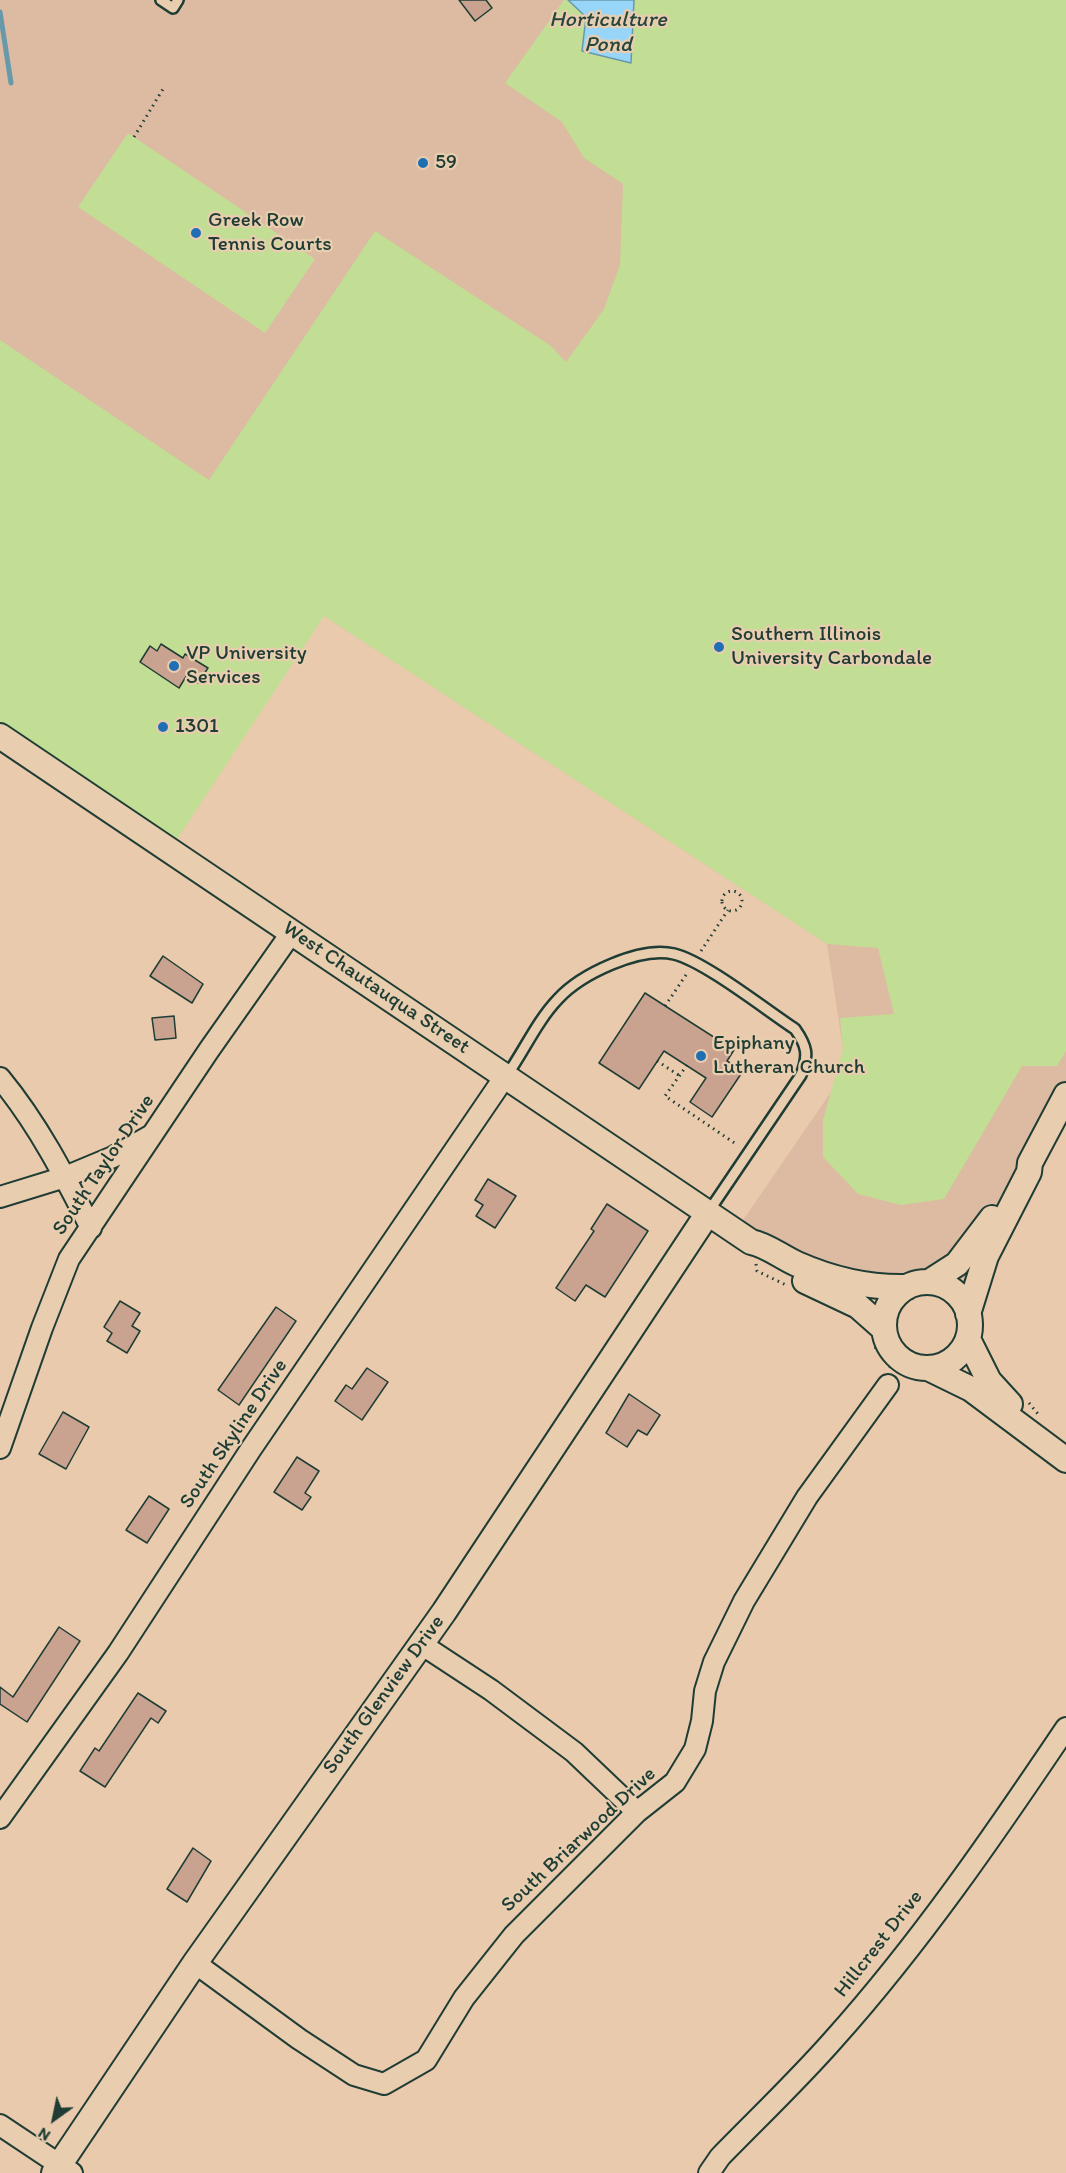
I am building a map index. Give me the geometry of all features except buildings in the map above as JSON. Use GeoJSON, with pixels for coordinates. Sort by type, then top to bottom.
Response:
{"type":"FeatureCollection","features":[{"type":"Feature","properties":{"kind":"street","name":"West Chautauqua Street"},"geometry":{"type":"LineString","coordinates":[[0,736],[506,1075],[750,1242],[760,1244],[793,1262],[829,1276],[879,1286],[918,1285],[953,1291],[962,1301],[968,1314]]}},
{"type":"Feature","properties":{"kind":"street","name":"South Taylor Drive"},"geometry":{"type":"LineString","coordinates":[[0,1448],[69,1259],[213,1044],[292,932]]}},
{"type":"Feature","properties":{"kind":"street","name":"South Skyline Drive"},"geometry":{"type":"LineString","coordinates":[[0,1818],[118,1653],[251,1449],[506,1075]]}},
{"type":"Feature","properties":{"kind":"street"},"geometry":{"type":"LineString","coordinates":[[0,1078],[24,1107],[65,1177],[91,1228]]}},
{"type":"Feature","properties":{"kind":"street"},"geometry":{"type":"LineString","coordinates":[[1066,1095],[1030,1163],[1029,1172],[986,1256],[968,1314],[968,1339],[982,1371],[997,1391],[1066,1448]]}},
{"type":"Feature","properties":{"kind":"street"},"geometry":{"type":"LineString","coordinates":[[0,1197],[65,1177],[113,1157],[153,1135]]}},
{"type":"Feature","properties":{"kind":"street"},"geometry":{"type":"LineString","coordinates":[[884,1329],[885,1315],[890,1302],[918,1285],[948,1272],[964,1257],[1022,1169],[1030,1163]]}},
{"type":"Feature","properties":{"kind":"street","name":"South Glenview Drive"},"geometry":{"type":"LineString","coordinates":[[61,2170],[195,1963],[421,1644],[708,1213]]}},
{"type":"Feature","properties":{"kind":"street","name":"West Chautauqua Street"},"geometry":{"type":"LineString","coordinates":[[750,1242],[756,1252],[779,1266],[858,1306],[884,1329],[888,1345],[899,1358],[913,1367],[930,1369],[971,1389],[1066,1460]]}},
{"type":"Feature","properties":{"kind":"street"},"geometry":{"type":"LineString","coordinates":[[930,1369],[953,1359],[968,1339]]}},
{"type":"Feature","properties":{"kind":"street","name":"South Briarwood Drive"},"geometry":{"type":"LineString","coordinates":[[195,1963],[299,2039],[354,2075],[384,2084],[426,2060],[464,1998],[514,1935],[637,1812],[675,1782],[695,1749],[702,1721],[705,1691],[714,1662],[744,1601],[807,1497],[888,1384]]}},
{"type":"Feature","properties":{"kind":"street"},"geometry":{"type":"LineString","coordinates":[[421,1644],[491,1689],[574,1752],[637,1812]]}},
{"type":"Feature","properties":{"kind":"street","name":"Hillcrest Drive"},"geometry":{"type":"LineString","coordinates":[[709,2173],[720,2157],[835,2038],[904,1954],[1019,1798],[1066,1728]]}},
{"type":"Feature","properties":{"kind":"street"},"geometry":{"type":"LineString","coordinates":[[0,2125],[61,2170]]}},
{"type":"Feature","properties":{"kind":"lane"},"geometry":{"type":"LineString","coordinates":[[161,0],[175,4]]}},
{"type":"Feature","properties":{"kind":"lane"},"geometry":{"type":"LineString","coordinates":[[506,1075],[559,997],[582,979],[605,966],[650,954],[674,954],[694,963],[795,1029],[805,1043],[807,1051],[801,1074],[708,1213]]}},
{"type":"Feature","properties":{"kind":"path"},"geometry":{"type":"LineString","coordinates":[[134,137],[163,90]]}},
{"type":"Feature","properties":{"kind":"path"},"geometry":{"type":"LineString","coordinates":[[730,892],[736,892],[741,897],[741,906],[734,911],[728,910],[723,905],[723,899],[730,892]]}},
{"type":"Feature","properties":{"kind":"path"},"geometry":{"type":"LineString","coordinates":[[665,1006],[728,910]]}},
{"type":"Feature","properties":{"kind":"path"},"geometry":{"type":"LineString","coordinates":[[657,1061],[680,1076]]}},
{"type":"Feature","properties":{"kind":"path"},"geometry":{"type":"LineString","coordinates":[[687,1065],[665,1096],[736,1144]]}},
{"type":"Feature","properties":{"kind":"path"},"geometry":{"type":"LineString","coordinates":[[1028,1402],[1036,1410],[1045,1432]]}},
{"type":"Feature","properties":{"kind":"shaded area","name":"Southern Illinois University Carbondale"},"geometry":{"type":"Polygon","coordinates":[[[0,0],[1066,0],[1066,1116],[979,1296],[953,1280],[933,1275],[866,1276],[814,1264],[739,1226],[833,1089],[843,1049],[827,944],[324,616],[75,771],[0,722],[0,0]]]}},
{"type":"Feature","properties":{"kind":"green space","name":"Southern Illinois University Carbondale"},"geometry":{"type":"Polygon","coordinates":[[[564,0],[568,0],[630,63],[634,0],[1066,0],[1066,1051],[1057,1066],[1022,1066],[944,1199],[901,1205],[858,1194],[823,1157],[823,1120],[843,1049],[840,1018],[894,1014],[878,948],[827,944],[324,616],[176,841],[0,722],[0,340],[209,480],[375,231],[551,346],[566,362],[604,309],[620,265],[623,184],[584,158],[562,122],[505,83],[564,0]]]}},
{"type":"Feature","properties":{"kind":"green space","name":"Greek Row Tennis Courts"},"geometry":{"type":"Polygon","coordinates":[[[128,133],[315,259],[265,333],[78,207],[128,133]]]}},
{"type":"Feature","properties":{"kind":"water","name":"Horticulture Pond"},"geometry":{"type":"Polygon","coordinates":[[[568,0],[634,0],[631,63],[582,51],[586,17],[568,0]]]}},
{"type":"Feature","properties":{"kind":"waterway"},"geometry":{"type":"LineString","coordinates":[[0,12],[11,83]]}},
{"type":"Feature","properties":{"kind":"place","name":"59"},"geometry":{"type":"Point","coordinates":[423,163]}},
{"type":"Feature","properties":{"kind":"place","name":"Greek Row Tennis Courts"},"geometry":{"type":"Point","coordinates":[196,233]}},
{"type":"Feature","properties":{"kind":"place","name":"Southern Illinois University Carbondale"},"geometry":{"type":"Point","coordinates":[719,647]}},
{"type":"Feature","properties":{"kind":"place","name":"VP University Services"},"geometry":{"type":"Point","coordinates":[174,666]}},
{"type":"Feature","properties":{"kind":"place","name":"1301"},"geometry":{"type":"Point","coordinates":[163,727]}},
{"type":"Feature","properties":{"kind":"place","name":"Epiphany Lutheran Church"},"geometry":{"type":"Point","coordinates":[701,1056]}}]}
